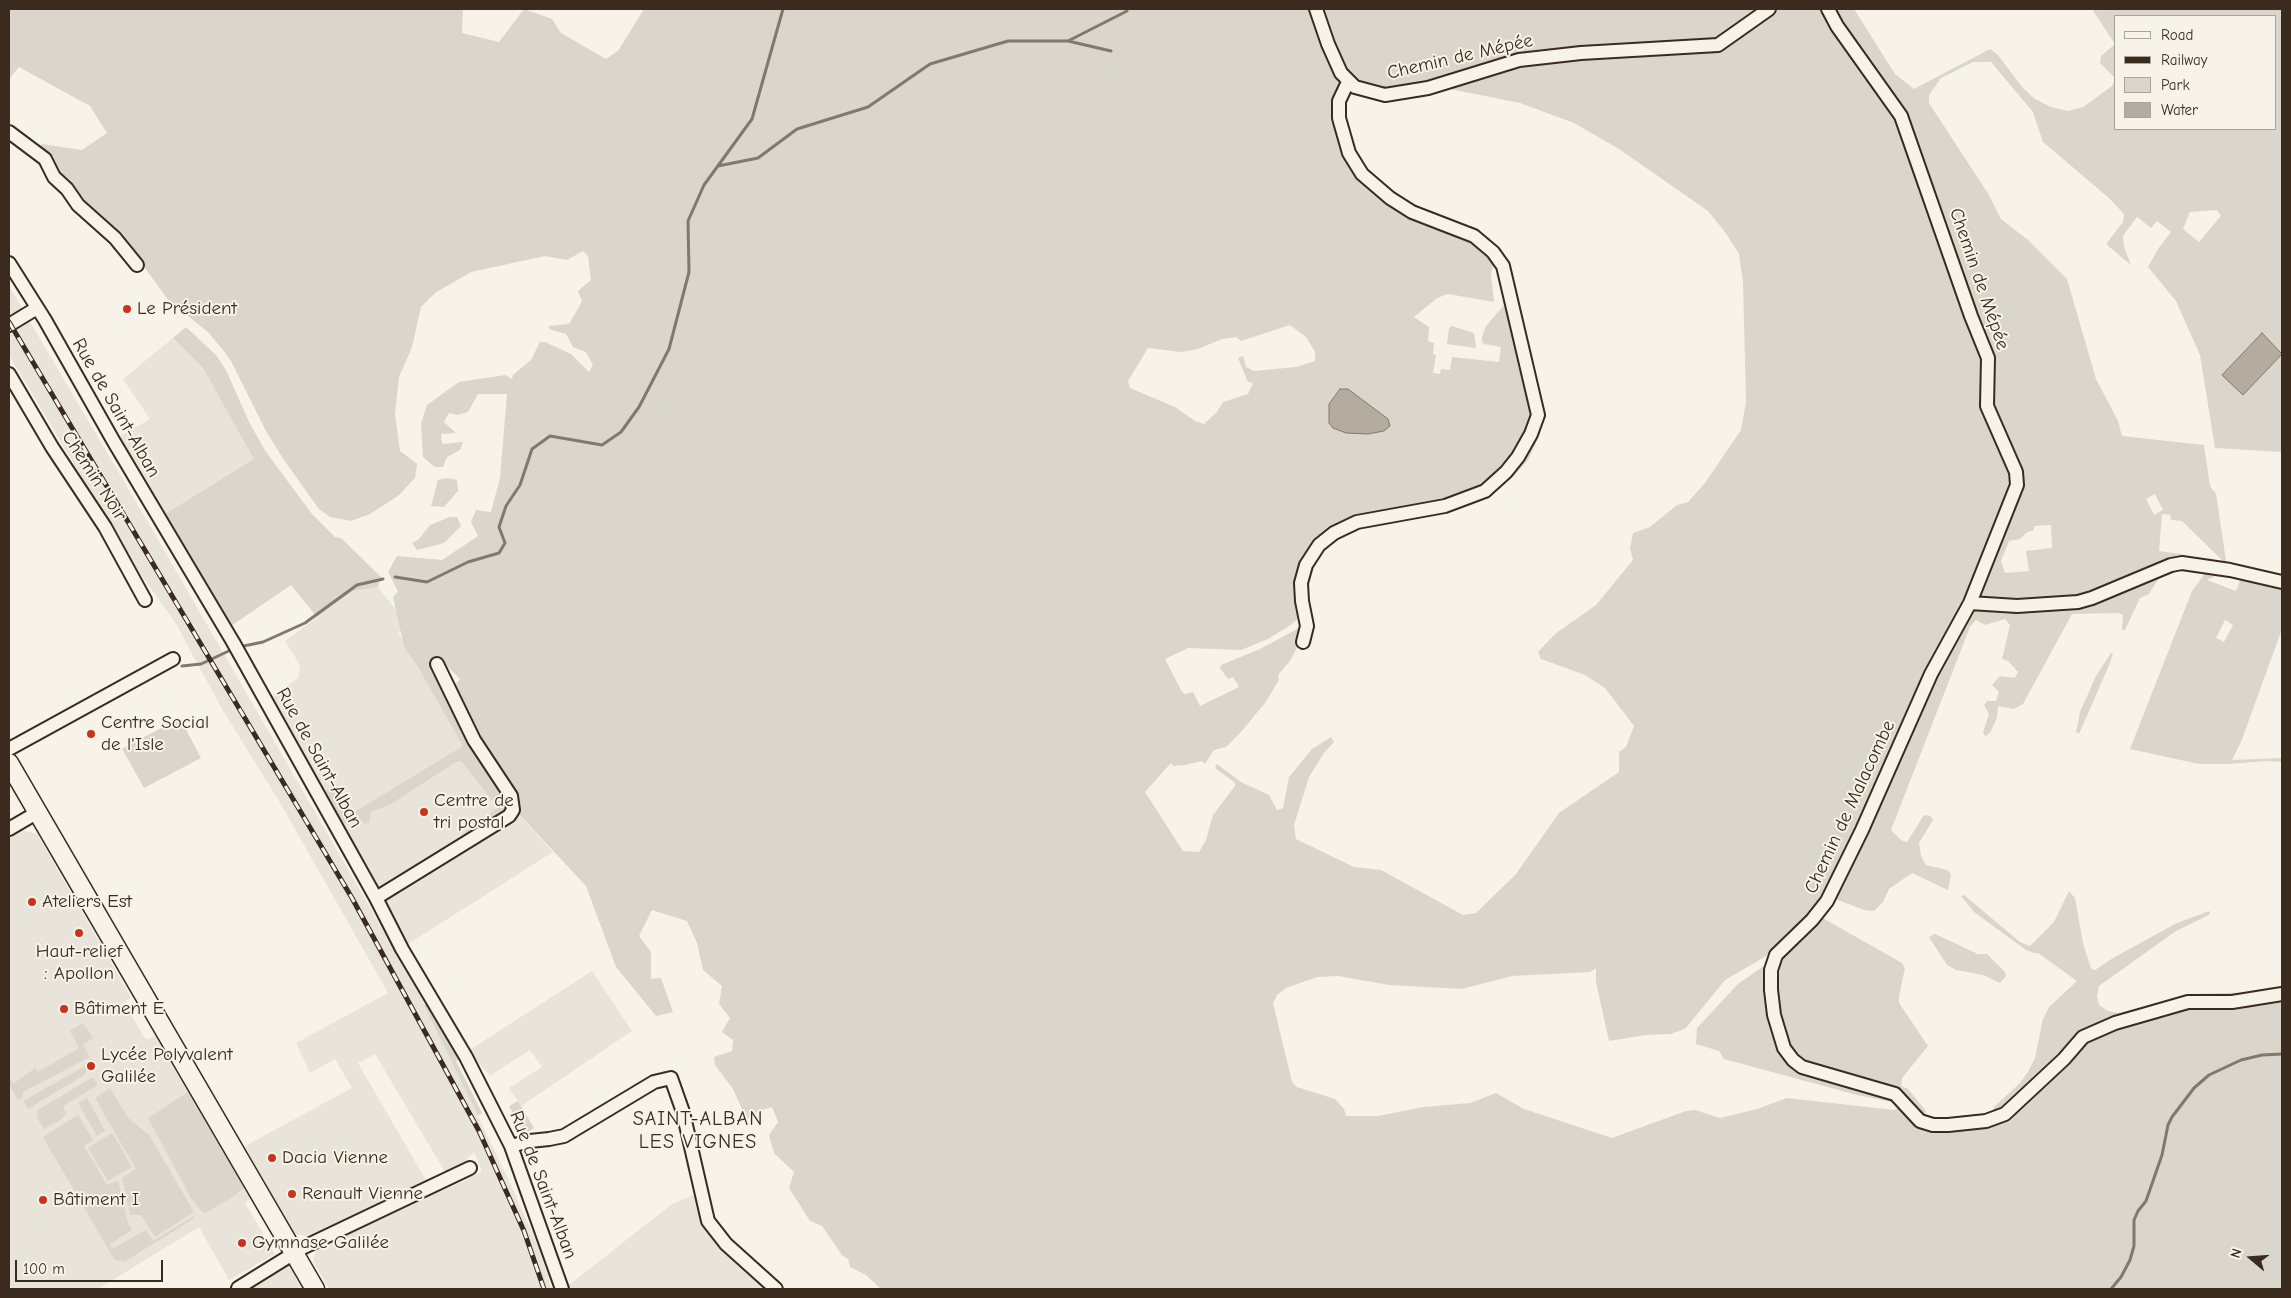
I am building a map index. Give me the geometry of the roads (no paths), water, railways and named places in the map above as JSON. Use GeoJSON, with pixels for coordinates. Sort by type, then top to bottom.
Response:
{"type":"FeatureCollection","features":[{"type":"Feature","properties":{"kind":"main road"},"geometry":{"type":"LineString","coordinates":[[9,763],[315,1289]]}},
{"type":"Feature","properties":{"kind":"street"},"geometry":{"type":"LineString","coordinates":[[1303,642],[1307,626],[1301,583],[1306,565],[1319,545],[1334,533],[1357,522],[1445,506],[1485,491],[1506,472],[1518,457],[1532,434],[1538,415],[1503,266],[1493,252],[1474,236],[1412,212],[1390,198],[1362,174],[1349,153],[1339,118],[1339,101],[1348,82],[1335,60],[1316,9]]}},
{"type":"Feature","properties":{"kind":"street","name":"Chemin de Mépée"},"geometry":{"type":"LineString","coordinates":[[1348,82],[1360,89],[1389,94],[1428,88],[1518,60],[1581,53],[1718,45],[1769,9]]}},
{"type":"Feature","properties":{"kind":"street","name":"Chemin de Mépée"},"geometry":{"type":"LineString","coordinates":[[1827,9],[1901,116],[1971,316],[1988,358],[1987,406],[2016,472],[2016,493],[1970,603]]}},
{"type":"Feature","properties":{"kind":"street"},"geometry":{"type":"LineString","coordinates":[[9,132],[45,159],[54,177],[67,189],[78,205],[115,238],[137,265]]}},
{"type":"Feature","properties":{"kind":"street","name":"Rue de Saint-Alban"},"geometry":{"type":"LineString","coordinates":[[9,262],[233,642],[376,898],[402,949],[466,1057],[512,1146],[562,1289]]}},
{"type":"Feature","properties":{"kind":"street"},"geometry":{"type":"LineString","coordinates":[[9,324],[37,308]]}},
{"type":"Feature","properties":{"kind":"street","name":"Chemin Noir"},"geometry":{"type":"LineString","coordinates":[[9,374],[52,447],[105,526],[145,600]]}},
{"type":"Feature","properties":{"kind":"street"},"geometry":{"type":"LineString","coordinates":[[1970,603],[2018,606],[2078,602],[2182,563],[2230,570],[2282,582]]}},
{"type":"Feature","properties":{"kind":"street","name":"Chemin de Malacombe"},"geometry":{"type":"LineString","coordinates":[[1970,603],[1931,674],[1874,804],[1826,901],[1812,920],[1776,955],[1771,970],[1771,990],[1774,1015],[1787,1054],[1802,1067],[1895,1094],[1920,1121],[1927,1124],[1941,1126],[1986,1121],[2012,1108],[2064,1059],[2084,1037],[2115,1022],[2188,1002],[2232,1002],[2282,994]]}},
{"type":"Feature","properties":{"kind":"street"},"geometry":{"type":"LineString","coordinates":[[9,749],[173,659]]}},
{"type":"Feature","properties":{"kind":"street"},"geometry":{"type":"LineString","coordinates":[[376,898],[509,816],[513,810],[511,796],[474,740],[437,664]]}},
{"type":"Feature","properties":{"kind":"street"},"geometry":{"type":"LineString","coordinates":[[9,829],[38,812]]}},
{"type":"Feature","properties":{"kind":"street"},"geometry":{"type":"LineString","coordinates":[[512,1146],[564,1136],[654,1082],[671,1078],[683,1112],[708,1221],[726,1244],[776,1289]]}},
{"type":"Feature","properties":{"kind":"street"},"geometry":{"type":"LineString","coordinates":[[238,1288],[295,1252],[470,1168]]}},
{"type":"Feature","properties":{"kind":"water"},"geometry":{"type":"Polygon","coordinates":[[[2262,333],[2282,354],[2243,395],[2222,375],[2262,333]]]}},
{"type":"Feature","properties":{"kind":"water"},"geometry":{"type":"Polygon","coordinates":[[[1340,389],[1348,389],[1388,419],[1390,426],[1384,431],[1368,434],[1346,433],[1333,428],[1329,423],[1329,404],[1340,389]]]}},
{"type":"Feature","properties":{"kind":"waterway"},"geometry":{"type":"LineString","coordinates":[[395,577],[427,582],[468,562],[499,553],[505,543],[499,527],[506,506],[520,485],[532,449],[550,436],[602,445],[621,432],[639,407],[669,349],[689,272],[688,221],[704,185],[752,119],[783,9]]}},
{"type":"Feature","properties":{"kind":"waterway"},"geometry":{"type":"LineString","coordinates":[[718,166],[758,158],[797,129],[868,107],[930,64],[1008,41],[1068,41],[1127,11]]}},
{"type":"Feature","properties":{"kind":"waterway"},"geometry":{"type":"LineString","coordinates":[[1068,41],[1111,51]]}},
{"type":"Feature","properties":{"kind":"waterway"},"geometry":{"type":"LineString","coordinates":[[239,647],[263,642],[305,623],[357,585],[383,579]]}},
{"type":"Feature","properties":{"kind":"waterway"},"geometry":{"type":"LineString","coordinates":[[182,666],[201,664],[233,649]]}},
{"type":"Feature","properties":{"kind":"waterway"},"geometry":{"type":"LineString","coordinates":[[2111,1289],[2121,1277],[2130,1260],[2134,1246],[2134,1220],[2146,1201],[2162,1155],[2168,1125],[2172,1117],[2194,1088],[2209,1075],[2241,1060],[2262,1055],[2282,1054]]}},
{"type":"Feature","properties":{"kind":"railway"},"geometry":{"type":"LineString","coordinates":[[9,322],[352,898],[479,1131],[524,1231],[544,1289]]}},
{"type":"Feature","properties":{"kind":"place","name":"Le Président"},"geometry":{"type":"Point","coordinates":[127,309]}},
{"type":"Feature","properties":{"kind":"place","name":"Centre Social de l'Isle"},"geometry":{"type":"Point","coordinates":[91,734]}},
{"type":"Feature","properties":{"kind":"place","name":"Centre de tri postal"},"geometry":{"type":"Point","coordinates":[424,812]}},
{"type":"Feature","properties":{"kind":"place","name":"Ateliers Est"},"geometry":{"type":"Point","coordinates":[32,902]}},
{"type":"Feature","properties":{"kind":"place","name":"Haut-relief : Apollon"},"geometry":{"type":"Point","coordinates":[79,933]}},
{"type":"Feature","properties":{"kind":"place","name":"Bâtiment E"},"geometry":{"type":"Point","coordinates":[64,1009]}},
{"type":"Feature","properties":{"kind":"place","name":"Lycée Polyvalent Galilée"},"geometry":{"type":"Point","coordinates":[91,1066]}},
{"type":"Feature","properties":{"kind":"place","name":"Dacia Vienne"},"geometry":{"type":"Point","coordinates":[272,1158]}},
{"type":"Feature","properties":{"kind":"place","name":"Renault Vienne"},"geometry":{"type":"Point","coordinates":[292,1194]}},
{"type":"Feature","properties":{"kind":"place","name":"Bâtiment I"},"geometry":{"type":"Point","coordinates":[43,1200]}},
{"type":"Feature","properties":{"kind":"place","name":"Gymnase Galilée"},"geometry":{"type":"Point","coordinates":[242,1243]}},
{"type":"Feature","properties":{"kind":"district","name":"SAINT-ALBAN LES VIGNES"},"geometry":{"type":"Point","coordinates":[698,1130]}}]}
